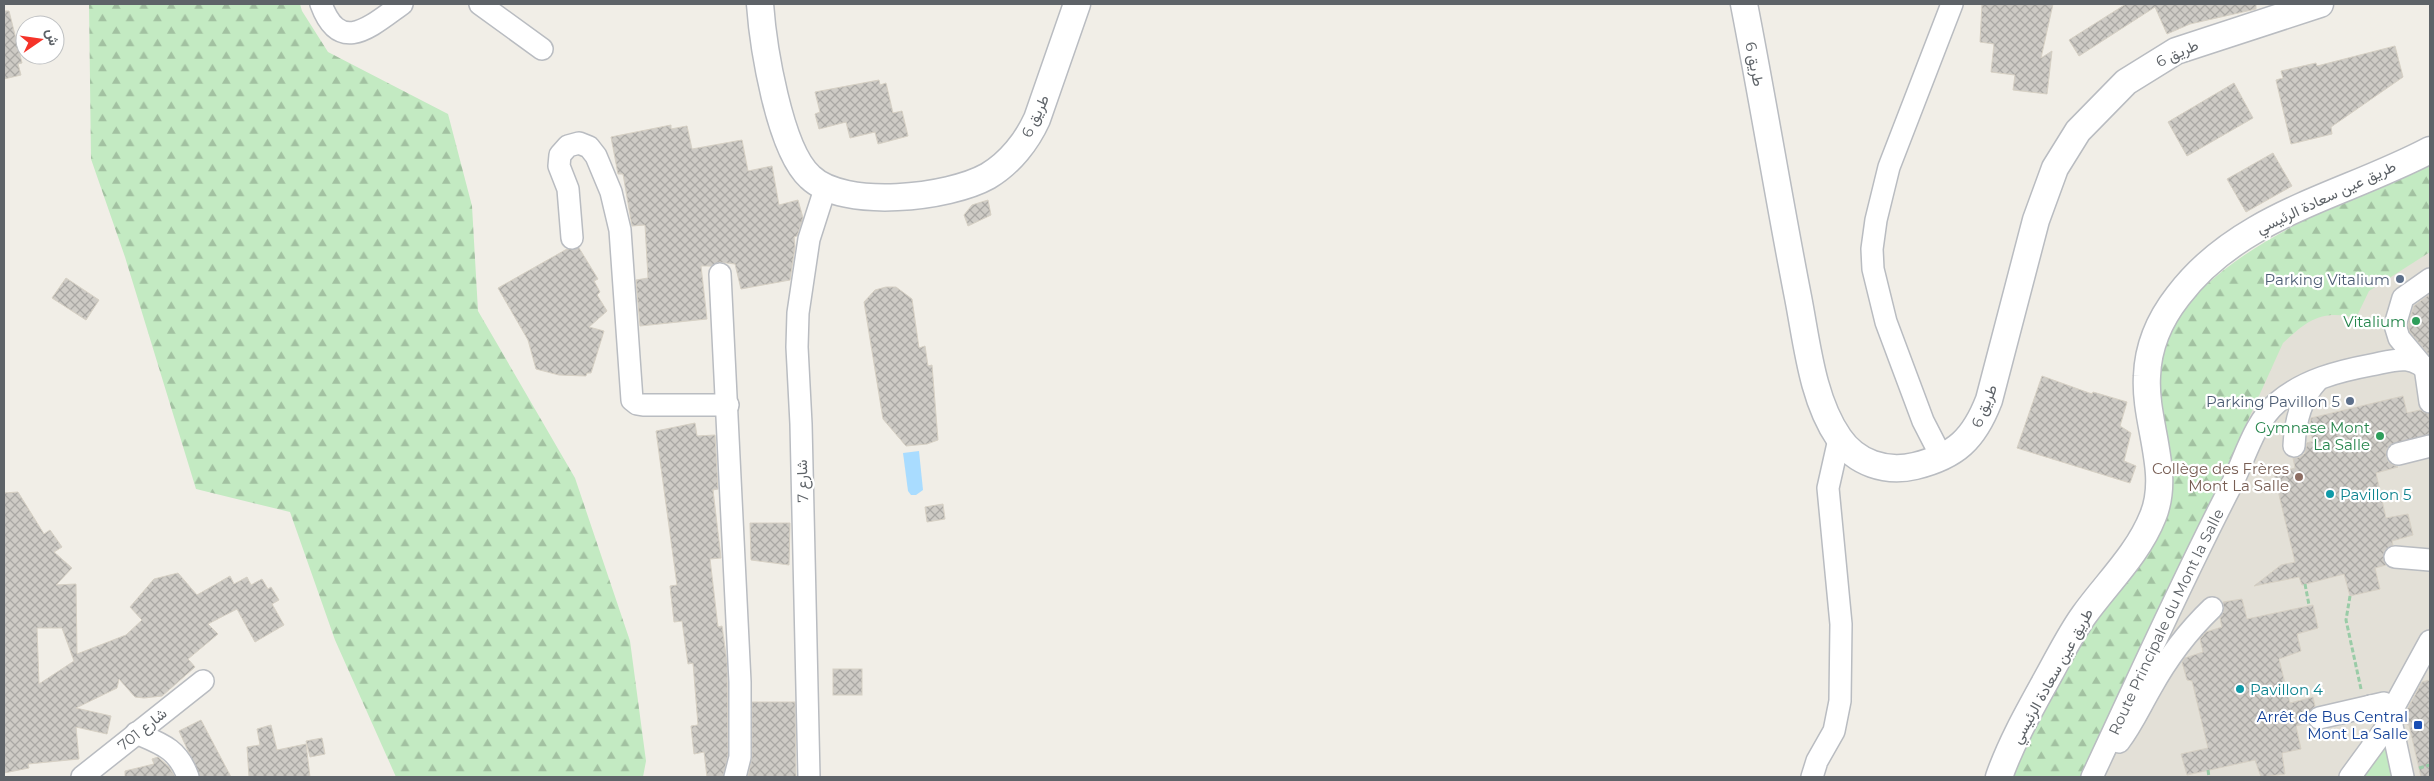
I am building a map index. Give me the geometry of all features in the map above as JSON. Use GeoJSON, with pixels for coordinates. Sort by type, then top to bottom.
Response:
{"type":"FeatureCollection","features":[{"type":"Feature","properties":{"kind":"street"},"geometry":{"type":"LineString","coordinates":[[321,4],[325,16],[335,29],[350,34],[366,30],[402,4]]}},
{"type":"Feature","properties":{"kind":"street"},"geometry":{"type":"LineString","coordinates":[[480,4],[542,49]]}},
{"type":"Feature","properties":{"kind":"street"},"geometry":{"type":"LineString","coordinates":[[760,4],[766,56],[778,108],[792,149],[809,177],[825,189]]}},
{"type":"Feature","properties":{"kind":"street","name":"طريق 6"},"geometry":{"type":"LineString","coordinates":[[825,189],[849,195],[882,197],[918,196],[948,191],[989,176],[1017,151],[1030,133],[1068,36],[1077,4]]}},
{"type":"Feature","properties":{"kind":"street","name":"طريق 6"},"geometry":{"type":"LineString","coordinates":[[1744,4],[1810,357],[1824,408],[1839,439],[1858,457],[1872,465],[1891,470],[1904,469],[1942,458],[1959,448],[1973,434],[1989,400],[2036,220],[2061,156],[2078,132],[2126,82],[2176,51],[2320,4]]}},
{"type":"Feature","properties":{"kind":"street"},"geometry":{"type":"LineString","coordinates":[[1942,458],[1923,421],[1889,331],[1873,270],[1872,249],[1876,220],[1889,167],[1952,4]]}},
{"type":"Feature","properties":{"kind":"street"},"geometry":{"type":"LineString","coordinates":[[572,238],[568,189],[559,166],[560,155],[564,150],[568,146],[579,143],[590,147],[596,156],[611,192],[620,230],[632,400],[637,404],[643,405],[728,405]]}},
{"type":"Feature","properties":{"kind":"street","name":"طريق عين سعادة الرئيسي"},"geometry":{"type":"LineString","coordinates":[[1999,777],[2025,718],[2073,632],[2141,540],[2152,518],[2159,486],[2146,377],[2155,335],[2172,303],[2184,287],[2213,257],[2239,238],[2275,218],[2430,150]]}},
{"type":"Feature","properties":{"kind":"street","name":"شارع 7"},"geometry":{"type":"LineString","coordinates":[[809,777],[798,312],[809,239],[825,189]]}},
{"type":"Feature","properties":{"kind":"street"},"geometry":{"type":"LineString","coordinates":[[720,274],[728,405],[740,682],[740,757],[735,777]]}},
{"type":"Feature","properties":{"kind":"street"},"geometry":{"type":"LineString","coordinates":[[2430,279],[2406,295],[2395,325],[2399,338],[2425,368],[2430,402]]}},
{"type":"Feature","properties":{"kind":"street","name":"Route Principale du Mont la Salle"},"geometry":{"type":"LineString","coordinates":[[2092,777],[2199,547],[2268,412],[2277,402],[2320,378],[2347,369],[2410,360],[2425,368]]}},
{"type":"Feature","properties":{"kind":"street"},"geometry":{"type":"LineString","coordinates":[[2294,446],[2302,403],[2307,393],[2320,378]]}},
{"type":"Feature","properties":{"kind":"street"},"geometry":{"type":"LineString","coordinates":[[1812,777],[1817,761],[1834,731],[1840,701],[1841,624],[1828,502],[1829,478],[1839,439]]}},
{"type":"Feature","properties":{"kind":"street"},"geometry":{"type":"LineString","coordinates":[[2398,454],[2430,446]]}},
{"type":"Feature","properties":{"kind":"street"},"geometry":{"type":"LineString","coordinates":[[2395,557],[2430,560]]}},
{"type":"Feature","properties":{"kind":"street"},"geometry":{"type":"LineString","coordinates":[[2102,756],[2120,742],[2136,718],[2166,664],[2195,624],[2212,608]]}},
{"type":"Feature","properties":{"kind":"street"},"geometry":{"type":"LineString","coordinates":[[2350,777],[2394,712],[2430,641]]}},
{"type":"Feature","properties":{"kind":"street","name":"شارع 701"},"geometry":{"type":"LineString","coordinates":[[82,777],[203,681]]}},
{"type":"Feature","properties":{"kind":"street"},"geometry":{"type":"LineString","coordinates":[[2319,718],[2367,700],[2394,712]]}},
{"type":"Feature","properties":{"kind":"street"},"geometry":{"type":"LineString","coordinates":[[2394,712],[2403,777]]}},
{"type":"Feature","properties":{"kind":"street"},"geometry":{"type":"LineString","coordinates":[[136,733],[174,752],[183,764],[188,777]]}},
{"type":"Feature","properties":{"kind":"path"},"geometry":{"type":"LineString","coordinates":[[2305,584],[2309,605]]}},
{"type":"Feature","properties":{"kind":"path"},"geometry":{"type":"LineString","coordinates":[[2350,596],[2346,620],[2367,700]]}},
{"type":"Feature","properties":{"kind":"path"},"geometry":{"type":"LineString","coordinates":[[2208,770],[2210,777]]}},
{"type":"Feature","properties":{"kind":"shaded area","name":"Collège des Frères Mont La Salle"},"geometry":{"type":"Polygon","coordinates":[[[2430,164],[2430,777],[2011,777],[2146,548],[2239,260],[2289,229],[2430,164]]]}},
{"type":"Feature","properties":{"kind":"green space"},"geometry":{"type":"Polygon","coordinates":[[[89,4],[300,4],[302,11],[328,52],[448,114],[472,206],[478,311],[575,478],[630,641],[646,761],[643,777],[396,777],[335,640],[290,512],[196,489],[125,257],[91,159],[89,4]]]}},
{"type":"Feature","properties":{"kind":"green space"},"geometry":{"type":"Polygon","coordinates":[[[2430,164],[2430,252],[2369,291],[2356,318],[2333,315],[2315,319],[2307,323],[2283,343],[2086,777],[2011,777],[2051,683],[2146,548],[2157,378],[2164,346],[2172,327],[2193,298],[2221,273],[2253,250],[2325,210],[2430,164]]]}},
{"type":"Feature","properties":{"kind":"green space"},"geometry":{"type":"Polygon","coordinates":[[[2388,740],[2398,777],[2361,777],[2388,740]]]}},
{"type":"Feature","properties":{"kind":"water"},"geometry":{"type":"Polygon","coordinates":[[[919,451],[923,490],[916,495],[911,495],[908,491],[903,453],[919,451]]]}},
{"type":"Feature","properties":{"kind":"building"},"geometry":{"type":"Polygon","coordinates":[[[1982,4],[2053,4],[2041,58],[2052,51],[2047,94],[2013,90],[2015,75],[1991,72],[1994,44],[1980,42],[1982,4]]]}},
{"type":"Feature","properties":{"kind":"building"},"geometry":{"type":"Polygon","coordinates":[[[2126,4],[2256,4],[2256,9],[2190,24],[2167,34],[2155,7],[2079,56],[2069,40],[2126,4]]]}},
{"type":"Feature","properties":{"kind":"building"},"geometry":{"type":"Polygon","coordinates":[[[4,11],[9,11],[15,35],[15,65],[18,65],[21,75],[4,79],[4,11]]]}},
{"type":"Feature","properties":{"kind":"building"},"geometry":{"type":"Polygon","coordinates":[[[2395,46],[2403,77],[2331,127],[2332,134],[2291,144],[2276,80],[2283,78],[2281,71],[2316,63],[2317,66],[2395,46]]]}},
{"type":"Feature","properties":{"kind":"building"},"geometry":{"type":"Polygon","coordinates":[[[879,80],[880,85],[886,83],[893,113],[902,111],[908,136],[878,144],[875,132],[850,138],[846,122],[819,129],[815,114],[820,112],[815,92],[879,80]]]}},
{"type":"Feature","properties":{"kind":"building"},"geometry":{"type":"Polygon","coordinates":[[[2234,83],[2253,118],[2187,156],[2168,122],[2234,83]]]}},
{"type":"Feature","properties":{"kind":"building"},"geometry":{"type":"Polygon","coordinates":[[[671,125],[671,129],[687,126],[692,149],[742,140],[748,171],[772,166],[779,205],[798,200],[803,218],[797,236],[794,237],[795,247],[790,280],[741,289],[735,264],[719,262],[711,266],[701,266],[707,319],[640,326],[636,280],[648,278],[645,225],[632,226],[623,174],[618,174],[611,137],[671,125]]]}},
{"type":"Feature","properties":{"kind":"building"},"geometry":{"type":"Polygon","coordinates":[[[2273,153],[2292,186],[2246,212],[2227,179],[2273,153]]]}},
{"type":"Feature","properties":{"kind":"building"},"geometry":{"type":"Polygon","coordinates":[[[988,200],[991,215],[968,226],[964,215],[972,205],[988,200]]]}},
{"type":"Feature","properties":{"kind":"building"},"geometry":{"type":"Polygon","coordinates":[[[579,248],[598,279],[594,281],[600,292],[597,295],[607,311],[589,327],[604,331],[591,373],[587,373],[586,376],[559,375],[536,369],[528,340],[498,288],[567,249],[579,248]]]}},
{"type":"Feature","properties":{"kind":"building"},"geometry":{"type":"Polygon","coordinates":[[[66,278],[99,300],[86,320],[52,298],[66,278]]]}},
{"type":"Feature","properties":{"kind":"building"},"geometry":{"type":"Polygon","coordinates":[[[896,287],[912,299],[919,348],[925,346],[928,366],[932,365],[938,440],[927,444],[906,446],[883,419],[864,302],[875,290],[896,287]]]}},
{"type":"Feature","properties":{"kind":"building","name":"Vitalium"},"geometry":{"type":"Polygon","coordinates":[[[2430,294],[2430,356],[2410,332],[2408,325],[2414,306],[2430,294]]]}},
{"type":"Feature","properties":{"kind":"building"},"geometry":{"type":"Polygon","coordinates":[[[2042,376],[2092,394],[2093,392],[2127,402],[2120,426],[2131,433],[2124,461],[2136,466],[2130,483],[2017,448],[2042,376]]]}},
{"type":"Feature","properties":{"kind":"building","name":"Pavillon 5"},"geometry":{"type":"Polygon","coordinates":[[[2403,396],[2407,413],[2420,410],[2429,414],[2430,434],[2390,445],[2386,450],[2386,457],[2389,463],[2398,467],[2376,473],[2386,518],[2408,514],[2413,535],[2392,541],[2393,545],[2385,550],[2383,556],[2386,565],[2375,568],[2380,589],[2350,596],[2344,574],[2302,585],[2299,577],[2254,586],[2281,565],[2295,562],[2274,474],[2295,468],[2293,458],[2300,457],[2305,453],[2307,443],[2313,441],[2309,428],[2311,418],[2403,396]]]}},
{"type":"Feature","properties":{"kind":"building"},"geometry":{"type":"Polygon","coordinates":[[[695,423],[697,436],[715,435],[718,489],[713,490],[721,558],[710,559],[718,627],[722,626],[727,663],[728,755],[723,777],[707,777],[704,752],[694,754],[691,726],[698,725],[693,663],[688,664],[682,621],[674,622],[670,586],[677,585],[656,431],[695,423]]]}},
{"type":"Feature","properties":{"kind":"building"},"geometry":{"type":"Polygon","coordinates":[[[18,492],[44,534],[50,530],[62,547],[54,552],[72,568],[56,585],[76,584],[77,654],[126,635],[142,620],[130,607],[154,579],[178,573],[197,595],[230,576],[234,584],[247,577],[251,585],[262,579],[268,589],[271,587],[279,600],[272,604],[284,625],[255,642],[237,609],[208,624],[218,634],[188,659],[195,667],[162,696],[135,697],[119,679],[117,688],[76,708],[111,716],[107,734],[76,727],[79,759],[28,764],[29,768],[4,773],[4,493],[18,492]],[[37,628],[39,684],[74,661],[62,628],[37,628]]]}},
{"type":"Feature","properties":{"kind":"building"},"geometry":{"type":"Polygon","coordinates":[[[943,504],[945,519],[927,522],[925,507],[943,504]]]}},
{"type":"Feature","properties":{"kind":"building"},"geometry":{"type":"Polygon","coordinates":[[[750,523],[790,523],[789,565],[751,560],[750,523]]]}},
{"type":"Feature","properties":{"kind":"building","name":"Pavillon 4"},"geometry":{"type":"Polygon","coordinates":[[[2242,599],[2247,619],[2313,605],[2318,628],[2297,634],[2301,651],[2279,659],[2290,703],[2313,697],[2315,706],[2307,714],[2308,723],[2296,726],[2301,749],[2282,753],[2285,774],[2261,777],[2255,760],[2187,775],[2181,754],[2208,748],[2192,681],[2187,680],[2182,662],[2185,658],[2203,652],[2200,639],[2206,632],[2222,627],[2220,618],[2224,611],[2223,602],[2242,599]]]}},
{"type":"Feature","properties":{"kind":"building"},"geometry":{"type":"Polygon","coordinates":[[[833,669],[862,669],[862,695],[833,695],[833,669]]]}},
{"type":"Feature","properties":{"kind":"building","name":"Arrêt de Bus Central Mont La Salle"},"geometry":{"type":"Polygon","coordinates":[[[2430,680],[2430,777],[2421,777],[2409,725],[2404,724],[2404,721],[2407,710],[2422,682],[2430,680]]]}},
{"type":"Feature","properties":{"kind":"building"},"geometry":{"type":"Polygon","coordinates":[[[752,702],[795,702],[796,777],[748,777],[752,757],[752,702]]]}},
{"type":"Feature","properties":{"kind":"building"},"geometry":{"type":"Polygon","coordinates":[[[201,720],[231,777],[200,777],[179,731],[201,720]]]}},
{"type":"Feature","properties":{"kind":"building"},"geometry":{"type":"Polygon","coordinates":[[[271,725],[277,750],[306,744],[310,777],[249,777],[247,747],[260,745],[257,729],[271,725]]]}},
{"type":"Feature","properties":{"kind":"building"},"geometry":{"type":"Polygon","coordinates":[[[322,738],[325,754],[310,757],[306,741],[322,738]]]}},
{"type":"Feature","properties":{"kind":"building"},"geometry":{"type":"Polygon","coordinates":[[[158,757],[169,767],[175,777],[125,777],[125,771],[154,764],[152,759],[158,757]]]}},
{"type":"Feature","properties":{"kind":"place","name":"Parking Vitalium"},"geometry":{"type":"Point","coordinates":[2400,279]}},
{"type":"Feature","properties":{"kind":"place","name":"Vitalium"},"geometry":{"type":"Point","coordinates":[2416,321]}},
{"type":"Feature","properties":{"kind":"place","name":"Parking Pavillon 5"},"geometry":{"type":"Point","coordinates":[2350,401]}},
{"type":"Feature","properties":{"kind":"place","name":"Gymnase Mont La Salle"},"geometry":{"type":"Point","coordinates":[2380,436]}},
{"type":"Feature","properties":{"kind":"place","name":"Collège des Frères Mont La Salle"},"geometry":{"type":"Point","coordinates":[2299,477]}},
{"type":"Feature","properties":{"kind":"place","name":"Pavillon 5"},"geometry":{"type":"Point","coordinates":[2330,494]}},
{"type":"Feature","properties":{"kind":"place","name":"Pavillon 4"},"geometry":{"type":"Point","coordinates":[2240,689]}},
{"type":"Feature","properties":{"kind":"place","name":"Arrêt de Bus Central Mont La Salle"},"geometry":{"type":"Point","coordinates":[2418,725]}}]}
